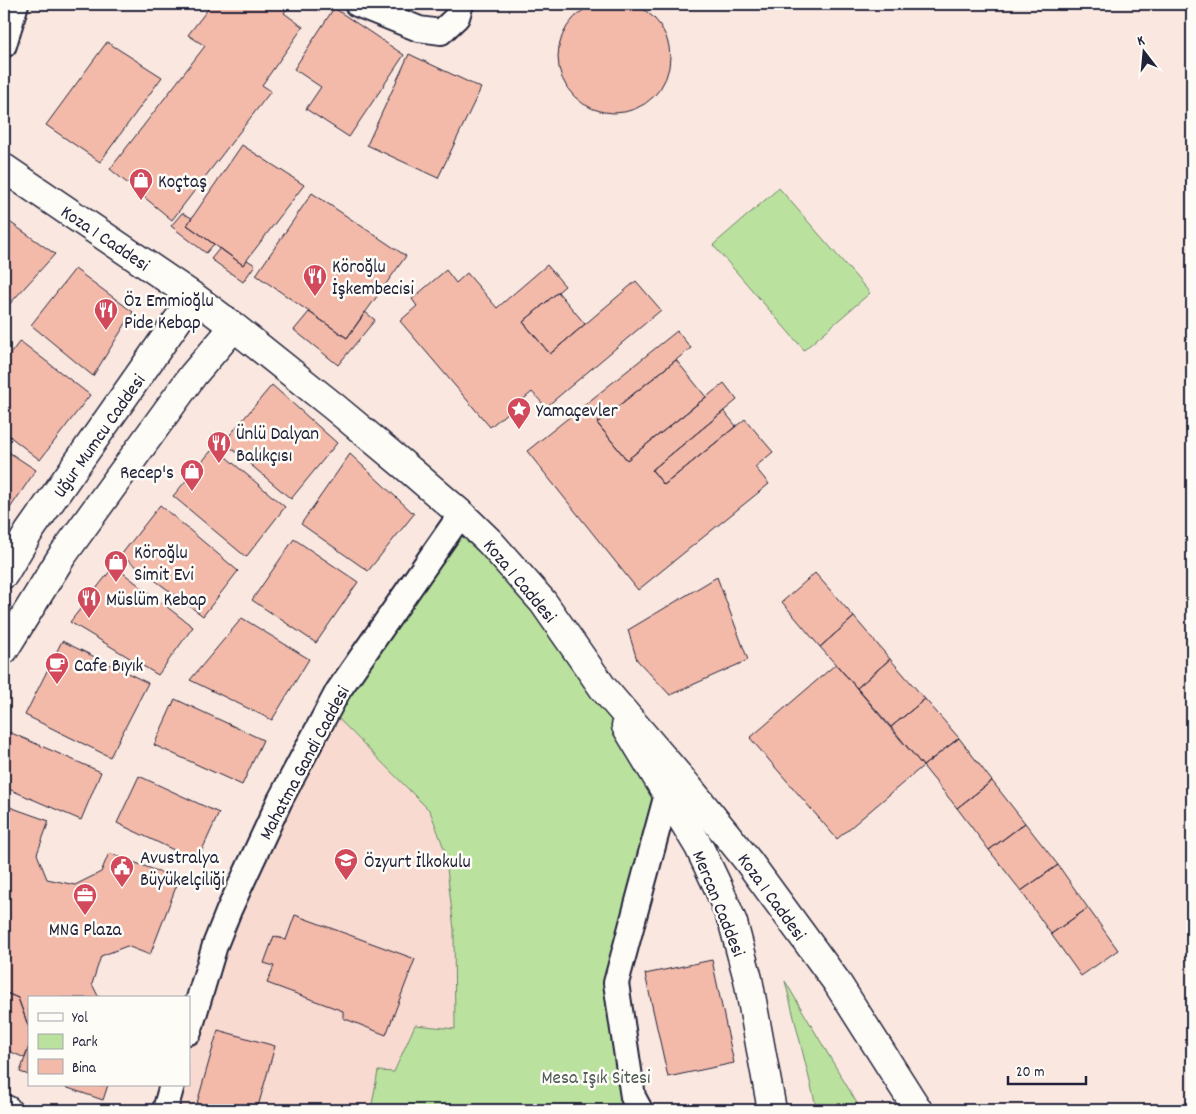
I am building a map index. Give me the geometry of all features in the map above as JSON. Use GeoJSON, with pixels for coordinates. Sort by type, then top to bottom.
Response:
{"type":"FeatureCollection","features":[{"type":"Feature","properties":{"kind":"main road","name":"Koza 1 Caddesi"},"geometry":{"type":"LineString","coordinates":[[4,168],[194,297],[234,327],[333,406],[461,514],[490,542],[542,602],[603,688],[748,860],[836,981],[918,1110]]}},
{"type":"Feature","properties":{"kind":"main road","name":"Uğur Mumcu Caddesi"},"geometry":{"type":"LineString","coordinates":[[4,574],[29,532],[194,297]]}},
{"type":"Feature","properties":{"kind":"main road"},"geometry":{"type":"LineString","coordinates":[[4,650],[62,556],[193,375],[234,327]]}},
{"type":"Feature","properties":{"kind":"main road","name":"Mercan Caddesi"},"geometry":{"type":"LineString","coordinates":[[603,688],[698,846],[733,923],[748,979],[772,1110]]}},
{"type":"Feature","properties":{"kind":"street"},"geometry":{"type":"LineString","coordinates":[[4,45],[16,4]]}},
{"type":"Feature","properties":{"kind":"street"},"geometry":{"type":"LineString","coordinates":[[357,4],[419,29],[441,32],[457,17],[461,4]]}},
{"type":"Feature","properties":{"kind":"street","name":"Mahatma Gandi Caddesi"},"geometry":{"type":"LineString","coordinates":[[190,1029],[229,910],[280,800],[338,691],[461,514]]}},
{"type":"Feature","properties":{"kind":"street"},"geometry":{"type":"LineString","coordinates":[[640,1110],[633,1097],[616,983],[667,794]]}},
{"type":"Feature","properties":{"kind":"street"},"geometry":{"type":"LineString","coordinates":[[165,1110],[172,1086]]}},
{"type":"Feature","properties":{"kind":"shaded area","name":"Özyurt İlkokulu"},"geometry":{"type":"Polygon","coordinates":[[[329,709],[430,811],[445,851],[454,930],[455,1029],[415,1025],[394,1072],[378,1072],[371,1110],[165,1110],[172,1086],[190,1086],[190,1030],[329,709]]]}},
{"type":"Feature","properties":{"kind":"green space"},"geometry":{"type":"Polygon","coordinates":[[[779,188],[870,293],[804,350],[713,245],[779,188]]]}},
{"type":"Feature","properties":{"kind":"green space","name":"Mesa Işık Sitesi"},"geometry":{"type":"Polygon","coordinates":[[[461,514],[490,542],[667,794],[616,983],[640,1110],[371,1110],[378,1071],[394,1072],[415,1025],[455,1029],[454,930],[445,851],[430,811],[329,709],[461,514]]]}},
{"type":"Feature","properties":{"kind":"green space"},"geometry":{"type":"Polygon","coordinates":[[[785,981],[861,1110],[817,1110],[785,981]]]}},
{"type":"Feature","properties":{"kind":"building"},"geometry":{"type":"Polygon","coordinates":[[[614,1],[636,5],[654,17],[666,35],[670,57],[666,79],[654,97],[636,109],[614,113],[592,109],[574,97],[562,79],[558,57],[562,35],[574,17],[592,5],[614,1]]]}},
{"type":"Feature","properties":{"kind":"building"},"geometry":{"type":"Polygon","coordinates":[[[212,4],[290,4],[284,13],[303,27],[262,85],[271,91],[172,220],[110,169],[205,46],[188,35],[212,4]]]}},
{"type":"Feature","properties":{"kind":"building"},"geometry":{"type":"Polygon","coordinates":[[[334,8],[404,55],[349,137],[306,109],[321,87],[294,69],[334,8]]]}},
{"type":"Feature","properties":{"kind":"building"},"geometry":{"type":"Polygon","coordinates":[[[107,42],[162,77],[100,162],[46,125],[107,42]]]}},
{"type":"Feature","properties":{"kind":"building"},"geometry":{"type":"Polygon","coordinates":[[[409,54],[481,88],[438,178],[367,145],[409,54]]]}},
{"type":"Feature","properties":{"kind":"building"},"geometry":{"type":"Polygon","coordinates":[[[242,145],[304,185],[243,265],[187,225],[242,145]]]}},
{"type":"Feature","properties":{"kind":"building"},"geometry":{"type":"Polygon","coordinates":[[[312,193],[406,256],[347,338],[256,275],[312,193]]]}},
{"type":"Feature","properties":{"kind":"building"},"geometry":{"type":"Polygon","coordinates":[[[182,213],[192,218],[187,225],[214,244],[206,253],[171,226],[182,213]]]}},
{"type":"Feature","properties":{"kind":"building"},"geometry":{"type":"Polygon","coordinates":[[[4,218],[55,254],[6,308],[4,306],[4,218]]]}},
{"type":"Feature","properties":{"kind":"building"},"geometry":{"type":"Polygon","coordinates":[[[220,248],[243,265],[247,260],[255,265],[243,282],[211,259],[220,248]]]}},
{"type":"Feature","properties":{"kind":"building"},"geometry":{"type":"Polygon","coordinates":[[[547,265],[565,286],[523,322],[550,354],[636,281],[661,310],[546,407],[532,392],[490,427],[400,321],[417,306],[412,299],[446,270],[456,283],[467,273],[497,308],[547,265]]]}},
{"type":"Feature","properties":{"kind":"building"},"geometry":{"type":"Polygon","coordinates":[[[75,269],[133,312],[93,376],[31,325],[75,269]]]}},
{"type":"Feature","properties":{"kind":"building"},"geometry":{"type":"Polygon","coordinates":[[[558,292],[585,324],[550,354],[523,322],[558,292]]]}},
{"type":"Feature","properties":{"kind":"building"},"geometry":{"type":"Polygon","coordinates":[[[309,312],[347,338],[365,312],[375,320],[338,365],[294,330],[309,312]]]}},
{"type":"Feature","properties":{"kind":"building"},"geometry":{"type":"Polygon","coordinates":[[[677,331],[691,348],[597,423],[627,460],[724,383],[737,400],[652,470],[664,485],[745,419],[773,452],[755,467],[769,484],[638,590],[527,451],[677,331]]]}},
{"type":"Feature","properties":{"kind":"building"},"geometry":{"type":"Polygon","coordinates":[[[20,341],[90,395],[40,460],[4,432],[4,362],[20,341]]]}},
{"type":"Feature","properties":{"kind":"building"},"geometry":{"type":"Polygon","coordinates":[[[676,360],[706,397],[627,460],[597,423],[676,360]]]}},
{"type":"Feature","properties":{"kind":"building"},"geometry":{"type":"Polygon","coordinates":[[[272,385],[337,443],[291,499],[224,442],[272,385]]]}},
{"type":"Feature","properties":{"kind":"building"},"geometry":{"type":"Polygon","coordinates":[[[724,411],[736,426],[664,485],[652,470],[724,411]]]}},
{"type":"Feature","properties":{"kind":"building"},"geometry":{"type":"Polygon","coordinates":[[[4,449],[36,470],[4,517],[4,449]]]}},
{"type":"Feature","properties":{"kind":"building"},"geometry":{"type":"Polygon","coordinates":[[[211,451],[220,452],[285,507],[246,557],[173,496],[211,451]]]}},
{"type":"Feature","properties":{"kind":"building"},"geometry":{"type":"Polygon","coordinates":[[[350,454],[414,514],[368,571],[301,524],[350,454]]]}},
{"type":"Feature","properties":{"kind":"building"},"geometry":{"type":"Polygon","coordinates":[[[160,505],[238,571],[203,616],[121,555],[160,505]]]}},
{"type":"Feature","properties":{"kind":"building"},"geometry":{"type":"Polygon","coordinates":[[[294,539],[358,582],[316,643],[252,600],[294,539]]]}},
{"type":"Feature","properties":{"kind":"building"},"geometry":{"type":"Polygon","coordinates":[[[114,566],[193,627],[158,675],[70,622],[114,566]]]}},
{"type":"Feature","properties":{"kind":"building"},"geometry":{"type":"Polygon","coordinates":[[[815,573],[854,617],[820,647],[782,602],[815,573]]]}},
{"type":"Feature","properties":{"kind":"building"},"geometry":{"type":"Polygon","coordinates":[[[717,577],[748,660],[670,695],[637,660],[628,630],[717,577]]]}},
{"type":"Feature","properties":{"kind":"building"},"geometry":{"type":"Polygon","coordinates":[[[854,617],[890,659],[857,688],[820,647],[854,617]]]}},
{"type":"Feature","properties":{"kind":"building"},"geometry":{"type":"Polygon","coordinates":[[[242,618],[309,659],[272,720],[190,680],[242,618]]]}},
{"type":"Feature","properties":{"kind":"building"},"geometry":{"type":"Polygon","coordinates":[[[62,641],[148,683],[110,757],[25,715],[62,641]]]}},
{"type":"Feature","properties":{"kind":"building"},"geometry":{"type":"Polygon","coordinates":[[[890,659],[925,699],[891,727],[857,688],[890,659]]]}},
{"type":"Feature","properties":{"kind":"building"},"geometry":{"type":"Polygon","coordinates":[[[836,664],[923,766],[837,839],[750,738],[836,664]]]}},
{"type":"Feature","properties":{"kind":"building"},"geometry":{"type":"Polygon","coordinates":[[[175,699],[263,740],[242,785],[154,745],[175,699]]]}},
{"type":"Feature","properties":{"kind":"building"},"geometry":{"type":"Polygon","coordinates":[[[925,699],[959,738],[923,766],[891,727],[925,699]]]}},
{"type":"Feature","properties":{"kind":"building"},"geometry":{"type":"Polygon","coordinates":[[[9,732],[101,772],[81,820],[4,787],[4,743],[9,732]]]}},
{"type":"Feature","properties":{"kind":"building"},"geometry":{"type":"Polygon","coordinates":[[[959,738],[992,781],[957,808],[923,766],[959,738]]]}},
{"type":"Feature","properties":{"kind":"building"},"geometry":{"type":"Polygon","coordinates":[[[139,776],[219,813],[197,861],[117,823],[139,776]]]}},
{"type":"Feature","properties":{"kind":"building"},"geometry":{"type":"Polygon","coordinates":[[[992,781],[1025,823],[989,850],[957,808],[992,781]]]}},
{"type":"Feature","properties":{"kind":"building","name":"MNG Plaza"},"geometry":{"type":"Polygon","coordinates":[[[4,805],[49,821],[37,854],[47,879],[75,885],[101,872],[109,853],[179,879],[150,955],[127,946],[101,956],[92,984],[98,996],[28,996],[28,1025],[18,998],[4,992],[4,805]]]}},
{"type":"Feature","properties":{"kind":"building"},"geometry":{"type":"Polygon","coordinates":[[[1025,823],[1058,865],[1021,891],[989,850],[1025,823]]]}},
{"type":"Feature","properties":{"kind":"building"},"geometry":{"type":"Polygon","coordinates":[[[1058,865],[1088,908],[1051,934],[1021,891],[1058,865]]]}},
{"type":"Feature","properties":{"kind":"building"},"geometry":{"type":"Polygon","coordinates":[[[1088,908],[1118,950],[1081,976],[1051,934],[1088,908]]]}},
{"type":"Feature","properties":{"kind":"building"},"geometry":{"type":"Polygon","coordinates":[[[295,915],[415,959],[386,1035],[343,1018],[343,1011],[267,983],[274,966],[264,963],[274,936],[286,940],[295,915]]]}},
{"type":"Feature","properties":{"kind":"building"},"geometry":{"type":"Polygon","coordinates":[[[712,960],[734,1063],[668,1077],[645,974],[712,960]]]}},
{"type":"Feature","properties":{"kind":"building"},"geometry":{"type":"Polygon","coordinates":[[[4,992],[18,998],[28,1025],[28,1049],[25,1058],[4,1049],[4,992]]]}},
{"type":"Feature","properties":{"kind":"building"},"geometry":{"type":"Polygon","coordinates":[[[218,1030],[275,1046],[257,1110],[195,1110],[218,1030]]]}},
{"type":"Feature","properties":{"kind":"building"},"geometry":{"type":"Polygon","coordinates":[[[28,1049],[28,1075],[20,1072],[28,1049]]]}},
{"type":"Feature","properties":{"kind":"building"},"geometry":{"type":"Polygon","coordinates":[[[62,1086],[108,1086],[103,1100],[62,1086]]]}},
{"type":"Feature","properties":{"kind":"place","name":"Koçtaş"},"geometry":{"type":"Point","coordinates":[141,201]}},
{"type":"Feature","properties":{"kind":"place","name":"Köroğlu İşkembecisi"},"geometry":{"type":"Point","coordinates":[315,297]}},
{"type":"Feature","properties":{"kind":"place","name":"Öz Emmioğlu Pide Kebap"},"geometry":{"type":"Point","coordinates":[106,331]}},
{"type":"Feature","properties":{"kind":"place","name":"Yamaçevler"},"geometry":{"type":"Point","coordinates":[519,430]}},
{"type":"Feature","properties":{"kind":"place","name":"Ünlü Dalyan Balıkçısı"},"geometry":{"type":"Point","coordinates":[219,464]}},
{"type":"Feature","properties":{"kind":"place","name":"Recep's"},"geometry":{"type":"Point","coordinates":[192,492]}},
{"type":"Feature","properties":{"kind":"place","name":"Köroğlu Simit Evi"},"geometry":{"type":"Point","coordinates":[116,583]}},
{"type":"Feature","properties":{"kind":"place","name":"Müslüm Kebap"},"geometry":{"type":"Point","coordinates":[89,619]}},
{"type":"Feature","properties":{"kind":"place","name":"Cafe Bıyık"},"geometry":{"type":"Point","coordinates":[57,685]}},
{"type":"Feature","properties":{"kind":"place","name":"Özyurt İlkokulu"},"geometry":{"type":"Point","coordinates":[346,881]}},
{"type":"Feature","properties":{"kind":"place","name":"Avustralya Büyükelçiliği"},"geometry":{"type":"Point","coordinates":[122,888]}},
{"type":"Feature","properties":{"kind":"place","name":"MNG Plaza"},"geometry":{"type":"Point","coordinates":[85,916]}}]}
